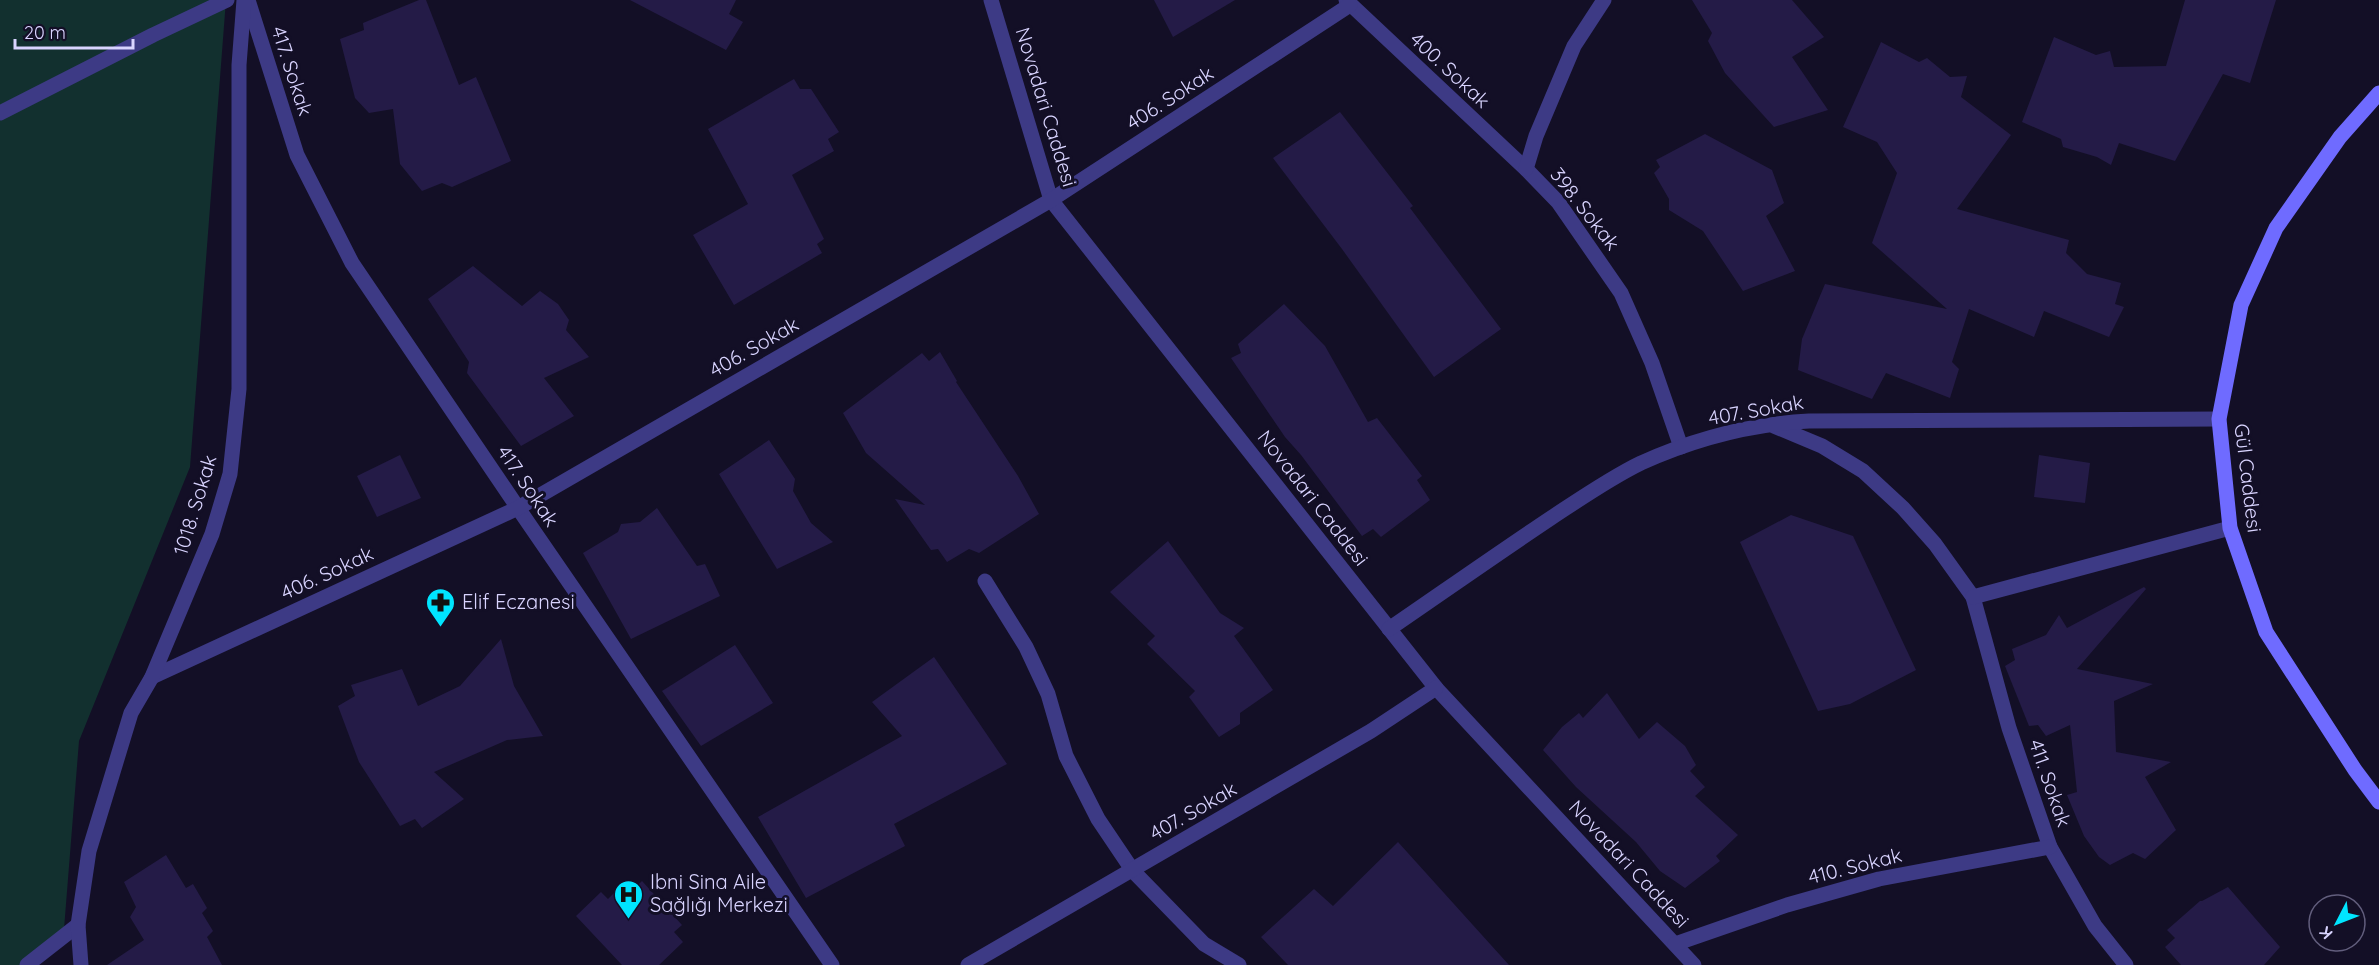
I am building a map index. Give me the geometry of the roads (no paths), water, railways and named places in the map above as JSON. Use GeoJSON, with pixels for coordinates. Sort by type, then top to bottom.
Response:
{"type":"FeatureCollection","features":[{"type":"Feature","properties":{"kind":"main road","name":"Gül Caddesi"},"geometry":{"type":"LineString","coordinates":[[2379,93],[2340,137],[2276,228],[2241,304],[2219,419],[2230,528],[2266,632],[2355,770],[2379,802]]}},
{"type":"Feature","properties":{"kind":"street"},"geometry":{"type":"LineString","coordinates":[[0,113],[226,0]]}},
{"type":"Feature","properties":{"kind":"street","name":"417. Sokak"},"geometry":{"type":"LineString","coordinates":[[246,0],[297,155],[352,262],[832,965]]}},
{"type":"Feature","properties":{"kind":"street","name":"1018. Sokak"},"geometry":{"type":"LineString","coordinates":[[81,965],[78,925],[89,851],[131,713],[152,677],[212,534],[230,474],[239,389],[238,77],[246,0]]}},
{"type":"Feature","properties":{"kind":"street","name":"Novadari Caddesi"},"geometry":{"type":"LineString","coordinates":[[991,0],[1051,200],[1436,688],[1694,965]]}},
{"type":"Feature","properties":{"kind":"street","name":"398. Sokak"},"geometry":{"type":"LineString","coordinates":[[1604,0],[1574,46],[1536,136],[1526,169],[1558,202],[1621,293],[1652,363],[1682,447]]}},
{"type":"Feature","properties":{"kind":"street","name":"406. Sokak"},"geometry":{"type":"LineString","coordinates":[[152,677],[518,508],[1051,200],[1348,2]]}},
{"type":"Feature","properties":{"kind":"street","name":"400. Sokak"},"geometry":{"type":"LineString","coordinates":[[1348,2],[1526,169]]}},
{"type":"Feature","properties":{"kind":"street","name":"407. Sokak"},"geometry":{"type":"LineString","coordinates":[[1389,629],[1520,538],[1606,483],[1640,464],[1712,437],[1772,424],[1809,421],[2219,419]]}},
{"type":"Feature","properties":{"kind":"street","name":"411. Sokak"},"geometry":{"type":"LineString","coordinates":[[1772,424],[1822,446],[1863,471],[1903,508],[1935,544],[1973,597],[2009,728],[2050,847],[2095,926],[2126,965]]}},
{"type":"Feature","properties":{"kind":"street"},"geometry":{"type":"LineString","coordinates":[[1973,597],[2230,528]]}},
{"type":"Feature","properties":{"kind":"street"},"geometry":{"type":"LineString","coordinates":[[985,581],[1026,647],[1048,694],[1066,756],[1098,819],[1133,871],[1204,944],[1239,965]]}},
{"type":"Feature","properties":{"kind":"street","name":"407. Sokak"},"geometry":{"type":"LineString","coordinates":[[968,965],[1371,731],[1436,688]]}},
{"type":"Feature","properties":{"kind":"street","name":"410. Sokak"},"geometry":{"type":"LineString","coordinates":[[1675,944],[1787,905],[1879,879],[2050,847]]}},
{"type":"Feature","properties":{"kind":"street"},"geometry":{"type":"LineString","coordinates":[[27,965],[78,925]]}},
{"type":"Feature","properties":{"kind":"place","name":"Elif Eczanesi"},"geometry":{"type":"Point","coordinates":[441,628]}},
{"type":"Feature","properties":{"kind":"place","name":"Ibni Sina Aile Sağlığı Merkezi"},"geometry":{"type":"Point","coordinates":[629,920]}}]}
